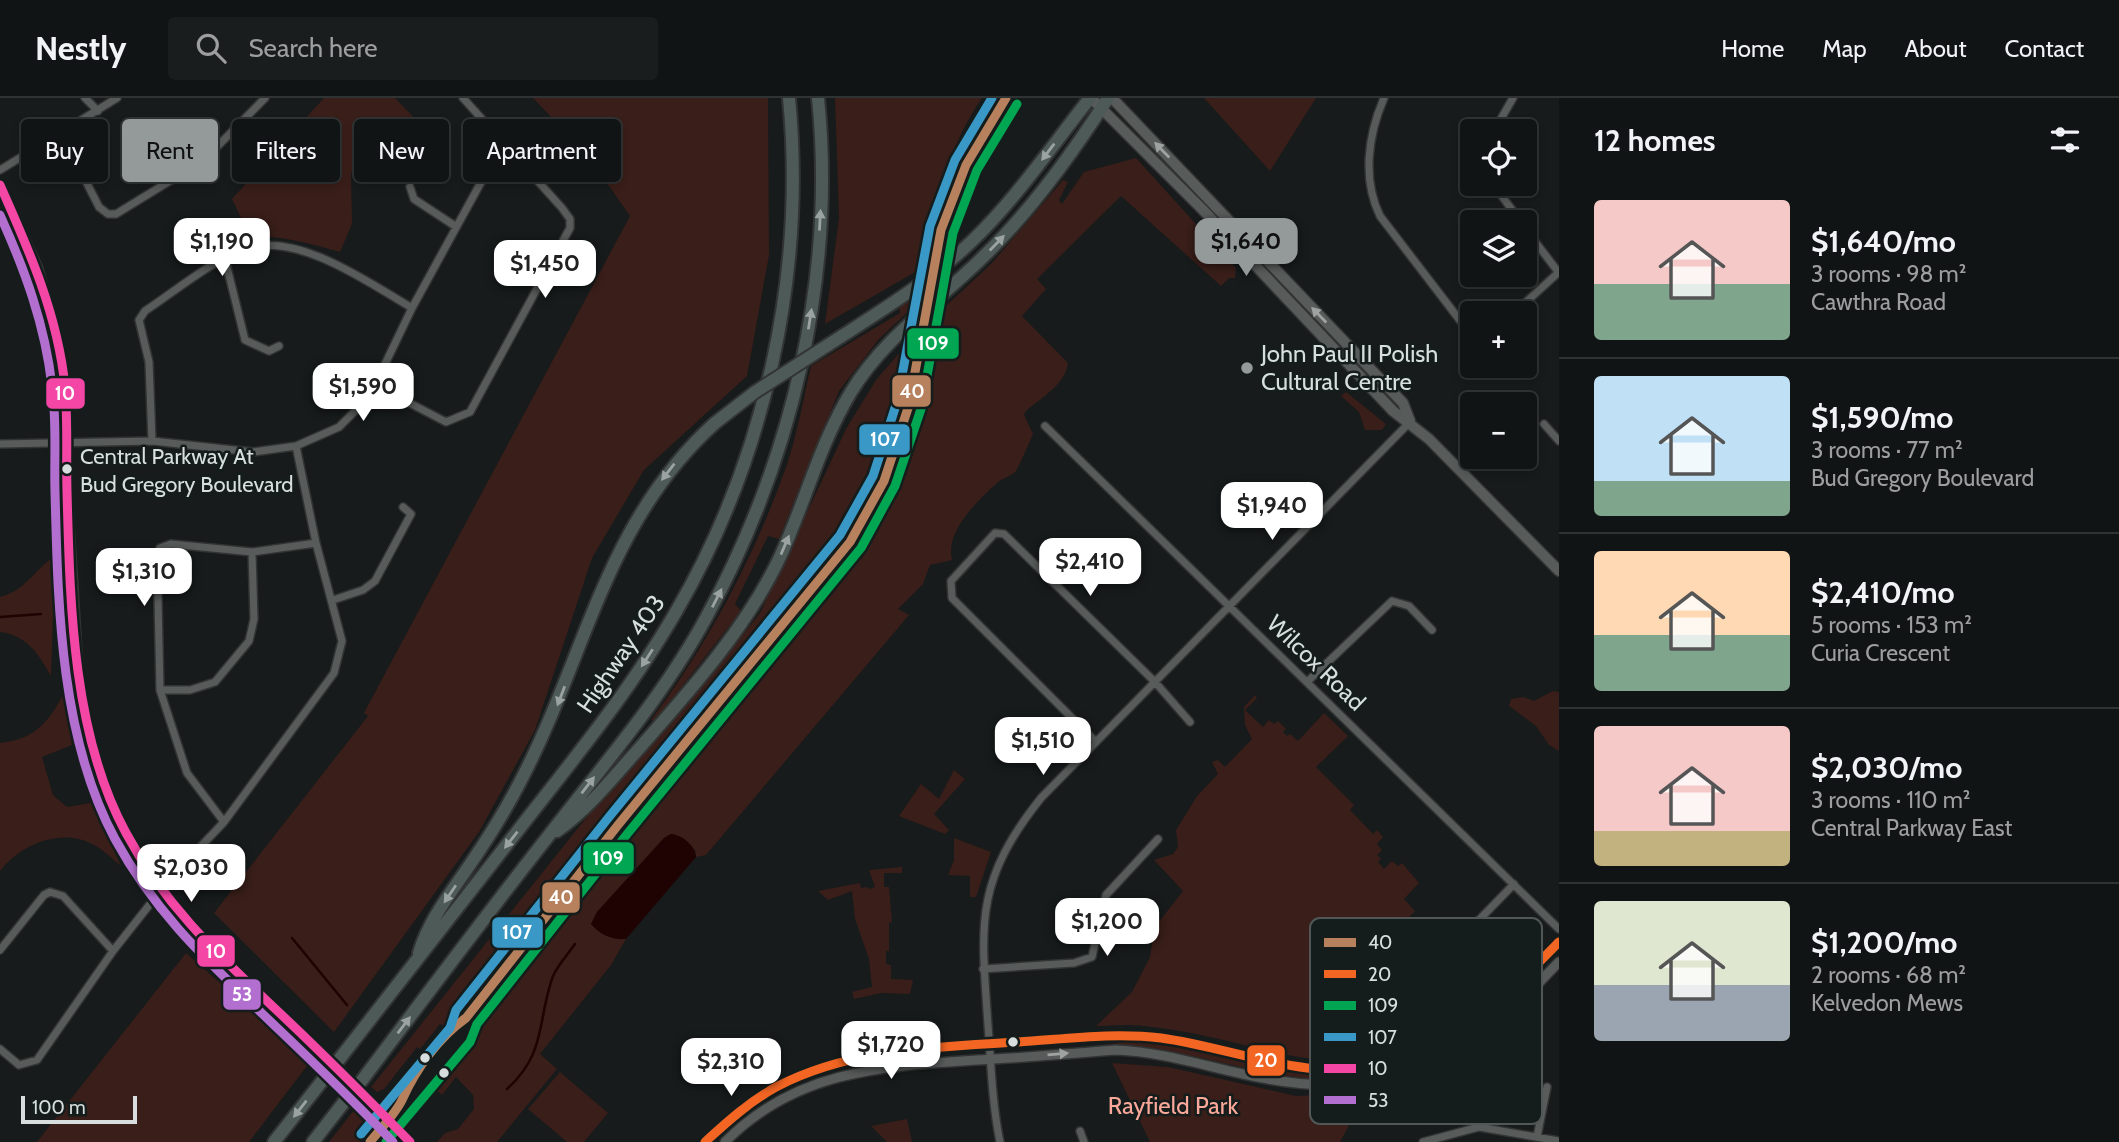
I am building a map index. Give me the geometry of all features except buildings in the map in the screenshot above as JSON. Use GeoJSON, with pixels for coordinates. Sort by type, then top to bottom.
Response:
{"type":"FeatureCollection","features":[{"type":"Feature","properties":{"kind":"highway","name":"Highway 403"},"geometry":{"type":"LineString","coordinates":[[274,1142],[624,692],[678,609],[713,540],[759,415],[780,320],[792,207],[789,98]]}},
{"type":"Feature","properties":{"kind":"highway","name":"Highway 403"},"geometry":{"type":"LineString","coordinates":[[313,1142],[661,688],[706,619],[740,550],[771,475],[795,392],[814,288],[821,179],[818,98]]}},
{"type":"Feature","properties":{"kind":"highway"},"geometry":{"type":"LineString","coordinates":[[417,960],[425,931],[497,822],[545,733],[626,536],[666,473],[715,423],[755,392],[918,285],[971,242],[1022,186],[1090,98]]}},
{"type":"Feature","properties":{"kind":"highway"},"geometry":{"type":"LineString","coordinates":[[546,839],[580,815],[679,703],[752,608],[780,556],[834,426],[851,392],[868,369],[892,341],[1015,224],[1107,102]]}},
{"type":"Feature","properties":{"kind":"main road"},"geometry":{"type":"LineString","coordinates":[[1090,98],[1107,102],[1403,403],[1410,422]]}},
{"type":"Feature","properties":{"kind":"main road"},"geometry":{"type":"LineString","coordinates":[[1107,102],[1202,209],[1392,411],[1410,422],[1559,571]]}},
{"type":"Feature","properties":{"kind":"street"},"geometry":{"type":"LineString","coordinates":[[85,98],[98,111]]}},
{"type":"Feature","properties":{"kind":"street"},"geometry":{"type":"LineString","coordinates":[[85,119],[117,98]]}},
{"type":"Feature","properties":{"kind":"street"},"geometry":{"type":"LineString","coordinates":[[86,182],[99,207],[108,214],[116,214],[204,160],[265,98]]}},
{"type":"Feature","properties":{"kind":"street"},"geometry":{"type":"LineString","coordinates":[[463,98],[482,119]]}},
{"type":"Feature","properties":{"kind":"street"},"geometry":{"type":"LineString","coordinates":[[1384,98],[1371,140],[1369,182],[1374,203],[1380,216],[1460,320]]}},
{"type":"Feature","properties":{"kind":"street"},"geometry":{"type":"LineString","coordinates":[[1501,119],[1513,98]]}},
{"type":"Feature","properties":{"kind":"street"},"geometry":{"type":"LineString","coordinates":[[0,170],[21,158]]}},
{"type":"Feature","properties":{"kind":"street"},"geometry":{"type":"LineString","coordinates":[[0,444],[152,441],[253,452],[296,446],[338,426],[375,385],[412,308],[481,182]]}},
{"type":"Feature","properties":{"kind":"street"},"geometry":{"type":"LineString","coordinates":[[375,385],[446,422],[470,412],[570,228],[569,219],[562,208],[539,182]]}},
{"type":"Feature","properties":{"kind":"street"},"geometry":{"type":"LineString","coordinates":[[0,186],[26,238],[51,310],[63,370],[68,444],[67,494],[79,686],[86,726],[104,783],[125,832],[160,891],[209,946],[347,1076],[410,1142]]}},
{"type":"Feature","properties":{"kind":"street"},"geometry":{"type":"LineString","coordinates":[[410,187],[414,199],[456,226]]}},
{"type":"Feature","properties":{"kind":"street"},"geometry":{"type":"LineString","coordinates":[[152,441],[149,362],[139,320],[145,311],[243,250],[262,244],[306,252],[341,267],[412,308]]}},
{"type":"Feature","properties":{"kind":"street"},"geometry":{"type":"LineString","coordinates":[[1528,301],[1559,273],[1537,244]]}},
{"type":"Feature","properties":{"kind":"street"},"geometry":{"type":"LineString","coordinates":[[225,260],[245,340],[269,352],[279,346]]}},
{"type":"Feature","properties":{"kind":"street"},"geometry":{"type":"LineString","coordinates":[[1000,1142],[990,1060],[982,932],[988,892],[1014,834],[1041,798],[1410,422]]}},
{"type":"Feature","properties":{"kind":"street"},"geometry":{"type":"LineString","coordinates":[[1544,424],[1559,441]]}},
{"type":"Feature","properties":{"kind":"street","name":"Wilcox Road"},"geometry":{"type":"LineString","coordinates":[[1045,426],[1559,929]]}},
{"type":"Feature","properties":{"kind":"street"},"geometry":{"type":"LineString","coordinates":[[0,1049],[19,1065],[37,1060],[113,951],[160,891],[224,822],[334,673],[342,641],[316,543],[296,446]]}},
{"type":"Feature","properties":{"kind":"street"},"geometry":{"type":"LineString","coordinates":[[333,600],[363,590],[375,581],[411,514],[403,507]]}},
{"type":"Feature","properties":{"kind":"street"},"geometry":{"type":"LineString","coordinates":[[1096,742],[952,598],[951,581],[995,533],[1004,534],[1155,682],[1190,722]]}},
{"type":"Feature","properties":{"kind":"street"},"geometry":{"type":"LineString","coordinates":[[224,822],[187,773],[160,690],[157,555],[160,548],[171,544],[251,552],[316,543]]}},
{"type":"Feature","properties":{"kind":"street"},"geometry":{"type":"LineString","coordinates":[[160,690],[190,690],[215,682],[249,641],[254,619],[251,552]]}},
{"type":"Feature","properties":{"kind":"street"},"geometry":{"type":"LineString","coordinates":[[1308,681],[1392,601],[1409,606],[1432,630]]}},
{"type":"Feature","properties":{"kind":"street"},"geometry":{"type":"LineString","coordinates":[[983,969],[1074,963],[1092,957],[1106,895],[1158,839]]}},
{"type":"Feature","properties":{"kind":"street"},"geometry":{"type":"LineString","coordinates":[[1481,918],[1514,884]]}},
{"type":"Feature","properties":{"kind":"street"},"geometry":{"type":"LineString","coordinates":[[0,950],[44,895],[50,892],[63,896],[113,951]]}},
{"type":"Feature","properties":{"kind":"street"},"geometry":{"type":"LineString","coordinates":[[1542,959],[1559,942]]}},
{"type":"Feature","properties":{"kind":"street"},"geometry":{"type":"LineString","coordinates":[[1542,979],[1559,962]]}},
{"type":"Feature","properties":{"kind":"street"},"geometry":{"type":"LineString","coordinates":[[705,1142],[757,1098],[809,1070],[864,1055],[989,1044],[1142,1036],[1288,1067],[1310,1068]]}},
{"type":"Feature","properties":{"kind":"street"},"geometry":{"type":"LineString","coordinates":[[725,1142],[740,1127],[789,1096],[839,1076],[904,1064],[1115,1050],[1148,1051],[1291,1083],[1310,1084]]}},
{"type":"Feature","properties":{"kind":"street"},"geometry":{"type":"LineString","coordinates":[[1542,1112],[1547,1087]]}},
{"type":"Feature","properties":{"kind":"street"},"geometry":{"type":"LineString","coordinates":[[1537,1137],[1540,1124]]}},
{"type":"Feature","properties":{"kind":"street"},"geometry":{"type":"LineString","coordinates":[[1423,1142],[1479,1128],[1559,1141]]}},
{"type":"Feature","properties":{"kind":"street"},"geometry":{"type":"LineString","coordinates":[[1080,1131],[1084,1142]]}},
{"type":"Feature","properties":{"kind":"green space"},"geometry":{"type":"Polygon","coordinates":[[[324,98],[395,98],[415,119],[354,119],[352,224],[340,252],[285,239],[250,237],[232,199],[247,182],[340,182],[340,119],[305,119],[324,98]]]}},
{"type":"Feature","properties":{"kind":"green space"},"geometry":{"type":"Polygon","coordinates":[[[533,98],[768,98],[769,255],[747,376],[644,470],[592,558],[535,730],[479,832],[334,1032],[214,913],[368,716],[364,713],[630,216],[606,182],[621,182],[621,119],[553,119],[533,98]]]}},
{"type":"Feature","properties":{"kind":"green space"},"geometry":{"type":"Polygon","coordinates":[[[835,98],[982,98],[950,159],[917,271],[825,324],[839,218],[835,98]]]}},
{"type":"Feature","properties":{"kind":"green space"},"geometry":{"type":"Polygon","coordinates":[[[1204,98],[1316,98],[1270,171],[1204,98]]]}},
{"type":"Feature","properties":{"kind":"green space"},"geometry":{"type":"Polygon","coordinates":[[[1136,158],[1236,268],[1235,278],[1229,278],[1221,286],[1121,196],[1037,279],[1046,289],[1022,316],[1068,363],[1058,384],[1024,415],[1033,434],[1016,470],[997,483],[965,517],[953,538],[952,560],[930,565],[923,584],[898,609],[909,615],[706,855],[696,857],[695,850],[671,834],[664,838],[597,912],[591,924],[620,939],[626,939],[611,965],[540,1054],[557,1069],[497,1142],[437,1142],[445,1133],[458,1129],[474,1109],[473,1095],[456,1077],[442,1095],[435,1089],[468,1044],[477,1017],[644,806],[845,566],[889,490],[915,421],[932,319],[992,263],[1063,180],[1068,182],[1059,200],[1062,204],[1084,172],[1136,158]]]}},
{"type":"Feature","properties":{"kind":"green space"},"geometry":{"type":"Polygon","coordinates":[[[909,299],[912,308],[879,339],[839,391],[779,539],[768,536],[735,604],[741,611],[655,721],[651,720],[710,631],[759,536],[789,457],[811,366],[900,313],[899,305],[909,299]]]}},
{"type":"Feature","properties":{"kind":"green space"},"geometry":{"type":"Polygon","coordinates":[[[913,337],[902,404],[881,463],[861,510],[829,558],[699,710],[462,1010],[444,1026],[440,1024],[420,1049],[417,1047],[384,1089],[377,1092],[371,1087],[598,803],[709,678],[760,613],[846,429],[876,380],[913,337]]]}},
{"type":"Feature","properties":{"kind":"green space"},"geometry":{"type":"Polygon","coordinates":[[[1346,392],[1386,424],[1382,430],[1365,430],[1359,412],[1341,396],[1346,392]]]}},
{"type":"Feature","properties":{"kind":"green space"},"geometry":{"type":"Polygon","coordinates":[[[55,556],[51,676],[31,647],[18,637],[0,632],[0,597],[23,585],[55,556]]]}},
{"type":"Feature","properties":{"kind":"green space"},"geometry":{"type":"Polygon","coordinates":[[[1553,691],[1559,692],[1559,751],[1549,745],[1536,726],[1509,706],[1511,699],[1523,697],[1534,701],[1553,691]]]}},
{"type":"Feature","properties":{"kind":"green space"},"geometry":{"type":"Polygon","coordinates":[[[64,693],[72,745],[42,757],[53,795],[67,807],[91,803],[121,866],[94,845],[82,840],[56,838],[43,841],[19,853],[0,871],[0,743],[23,738],[39,728],[64,693]]]}},
{"type":"Feature","properties":{"kind":"green space"},"geometry":{"type":"Polygon","coordinates":[[[1255,695],[1257,698],[1245,710],[1263,727],[1269,720],[1274,724],[1278,721],[1286,729],[1283,732],[1287,736],[1290,734],[1298,741],[1324,713],[1348,736],[1316,767],[1354,805],[1350,810],[1373,834],[1377,830],[1383,837],[1377,844],[1382,850],[1377,855],[1381,859],[1378,862],[1384,869],[1392,861],[1398,866],[1402,863],[1419,883],[1404,899],[1415,911],[1408,918],[1310,918],[1310,1058],[1144,1026],[1096,1026],[1132,992],[1150,957],[1158,923],[1183,891],[1154,860],[1173,854],[1178,847],[1176,830],[1197,796],[1218,774],[1212,762],[1218,760],[1225,767],[1252,739],[1245,725],[1244,707],[1255,695]]]}},
{"type":"Feature","properties":{"kind":"green space"},"geometry":{"type":"Polygon","coordinates":[[[954,770],[965,779],[934,814],[949,830],[945,834],[899,816],[921,784],[939,799],[954,770]]]}},
{"type":"Feature","properties":{"kind":"green space"},"geometry":{"type":"Polygon","coordinates":[[[954,838],[991,852],[976,897],[970,897],[970,876],[948,875],[954,860],[954,838]]]}},
{"type":"Feature","properties":{"kind":"green space"},"geometry":{"type":"Polygon","coordinates":[[[902,867],[902,873],[884,873],[884,887],[889,887],[892,922],[889,923],[886,964],[891,965],[891,979],[913,980],[910,994],[881,993],[854,999],[852,992],[872,987],[869,959],[855,919],[852,891],[828,900],[818,891],[860,883],[861,888],[869,889],[875,887],[869,870],[902,867]]]}},
{"type":"Feature","properties":{"kind":"green space"},"geometry":{"type":"Polygon","coordinates":[[[186,953],[310,1062],[249,1142],[37,1142],[186,953]]]}},
{"type":"Feature","properties":{"kind":"green space"},"geometry":{"type":"Polygon","coordinates":[[[1126,1042],[1159,1045],[1285,1070],[1310,1072],[1310,1078],[1263,1072],[1144,1048],[1079,1048],[1126,1042]]]}},
{"type":"Feature","properties":{"kind":"green space","name":"Rayfield Park"},"geometry":{"type":"Polygon","coordinates":[[[1112,1063],[1168,1067],[1296,1096],[1310,1095],[1310,1124],[1350,1124],[1340,1142],[1150,1142],[1112,1063]]]}},
{"type":"Feature","properties":{"kind":"green space"},"geometry":{"type":"Polygon","coordinates":[[[560,1072],[608,1113],[584,1142],[567,1142],[528,1109],[560,1072]]]}},
{"type":"Feature","properties":{"kind":"green space"},"geometry":{"type":"Polygon","coordinates":[[[357,1106],[375,1122],[359,1142],[329,1142],[357,1106]]]}},
{"type":"Feature","properties":{"kind":"green space"},"geometry":{"type":"Polygon","coordinates":[[[907,1119],[912,1142],[887,1142],[871,1126],[907,1119]]]}},
{"type":"Feature","properties":{"kind":"shaded area"},"geometry":{"type":"Polygon","coordinates":[[[671,834],[687,841],[696,857],[626,939],[602,934],[591,924],[597,912],[664,838],[671,834]]]}},
{"type":"Feature","properties":{"kind":"waterway"},"geometry":{"type":"LineString","coordinates":[[0,617],[41,614]]}},
{"type":"Feature","properties":{"kind":"waterway"},"geometry":{"type":"LineString","coordinates":[[292,938],[347,1005]]}},
{"type":"Feature","properties":{"kind":"waterway"},"geometry":{"type":"LineString","coordinates":[[507,1089],[529,1062],[539,1035],[553,976],[575,944]]}},
{"type":"Feature","properties":{"kind":"transit line","name":"107"},"geometry":{"type":"LineString","coordinates":[[361,1134],[450,1028],[456,1010],[609,817],[840,535],[873,476],[897,402],[930,226],[955,160],[992,98]]}},
{"type":"Feature","properties":{"kind":"transit line","name":"40"},"geometry":{"type":"LineString","coordinates":[[370,1142],[396,1110],[429,1054],[466,1018],[618,825],[850,542],[884,481],[909,405],[941,230],[966,165],[1006,98]]}},
{"type":"Feature","properties":{"kind":"transit line","name":"109"},"geometry":{"type":"LineString","coordinates":[[386,1142],[470,1042],[477,1024],[628,833],[861,548],[895,486],[921,409],[953,233],[977,170],[1017,104]]}},
{"type":"Feature","properties":{"kind":"transit line","name":"10"},"geometry":{"type":"LineString","coordinates":[[0,185],[41,283],[61,360],[65,387],[70,577],[77,666],[94,753],[108,794],[142,861],[178,910],[198,933],[410,1142]]}},
{"type":"Feature","properties":{"kind":"transit line","name":"53"},"geometry":{"type":"LineString","coordinates":[[0,215],[33,298],[49,363],[54,399],[61,625],[73,714],[83,758],[97,799],[131,867],[167,915],[206,959],[393,1142]]}},
{"type":"Feature","properties":{"kind":"transit line","name":"20"},"geometry":{"type":"LineString","coordinates":[[1542,959],[1559,942]]}},
{"type":"Feature","properties":{"kind":"transit line","name":"20"},"geometry":{"type":"LineString","coordinates":[[705,1142],[757,1099],[804,1074],[863,1057],[925,1048],[1143,1036],[1310,1068]]}},
{"type":"Feature","properties":{"kind":"place","name":"John Paul II Polish Cultural Centre"},"geometry":{"type":"Point","coordinates":[1247,368]}},
{"type":"Feature","properties":{"kind":"place","name":"Central Parkway At Bud Gregory Boulevard"},"geometry":{"type":"Point","coordinates":[67,469]}}]}
